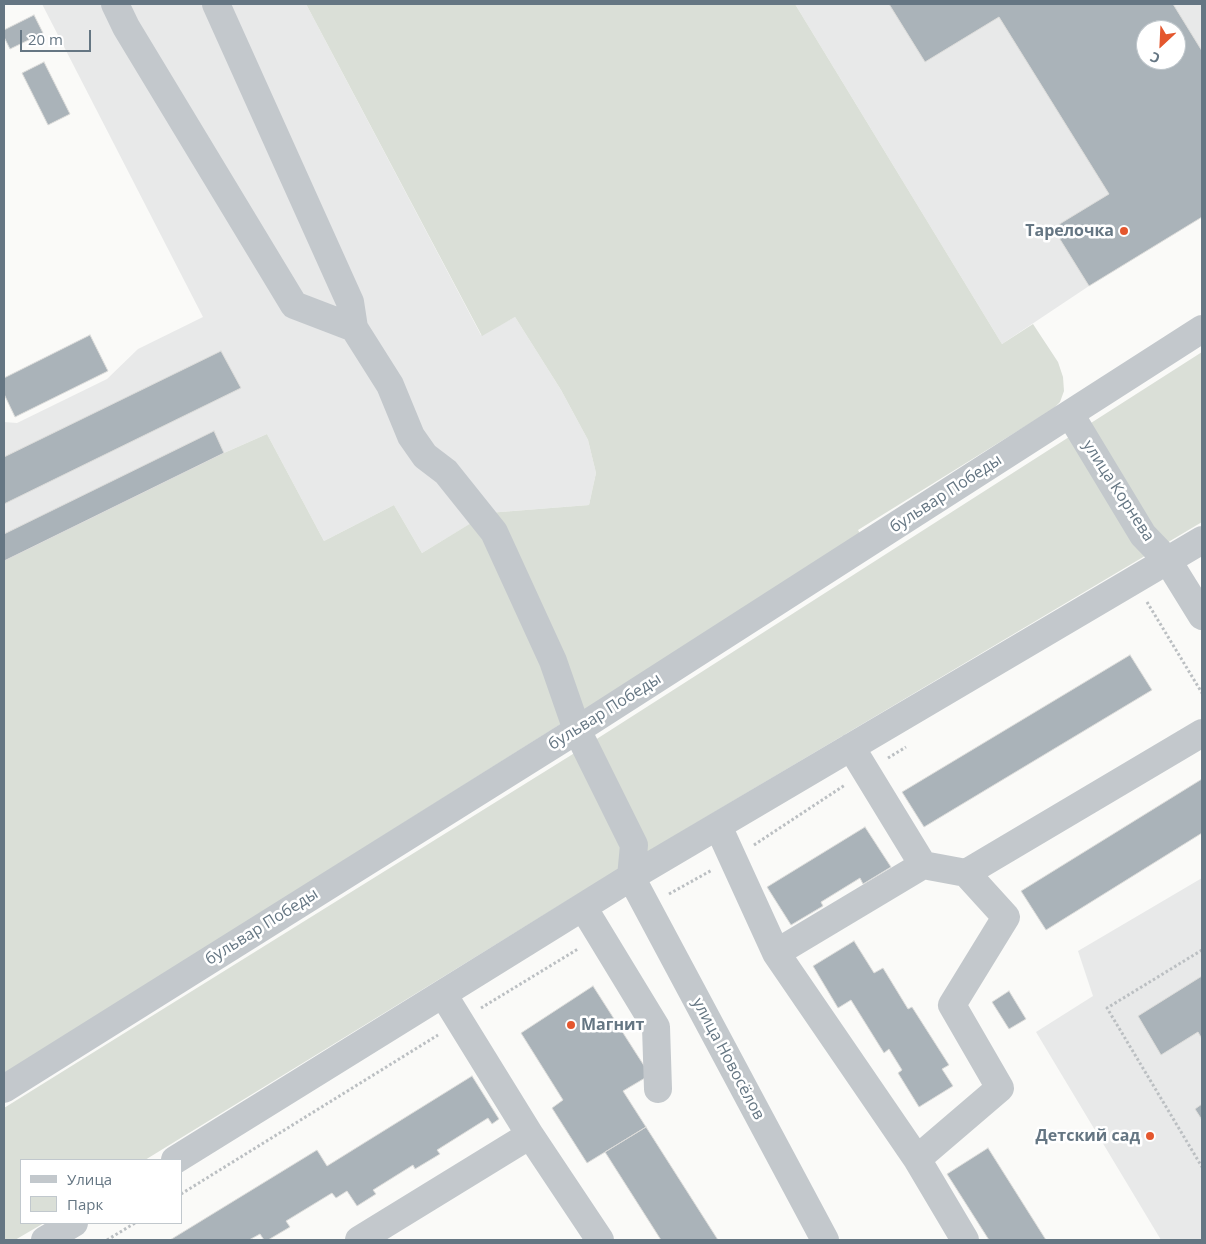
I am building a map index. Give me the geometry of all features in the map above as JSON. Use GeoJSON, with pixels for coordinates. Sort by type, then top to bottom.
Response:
{"type":"FeatureCollection","features":[{"type":"Feature","properties":{"kind":"street"},"geometry":{"type":"LineString","coordinates":[[115,4],[126,26],[294,305],[354,328]]}},
{"type":"Feature","properties":{"kind":"street"},"geometry":{"type":"LineString","coordinates":[[216,4],[350,302],[354,328],[390,385],[411,436],[425,456],[446,472],[494,532],[553,661],[576,730],[634,845],[631,877]]}},
{"type":"Feature","properties":{"kind":"street","name":"бульвар Победы"},"geometry":{"type":"LineString","coordinates":[[6,1083],[576,730],[1202,329]]}},
{"type":"Feature","properties":{"kind":"street","name":"улица Корнева"},"geometry":{"type":"LineString","coordinates":[[1070,414],[1142,535],[1168,561],[1202,616]]}},
{"type":"Feature","properties":{"kind":"street"},"geometry":{"type":"LineString","coordinates":[[177,1159],[631,877],[1202,540]]}},
{"type":"Feature","properties":{"kind":"street"},"geometry":{"type":"LineString","coordinates":[[776,953],[923,865],[966,872],[1202,733]]}},
{"type":"Feature","properties":{"kind":"street"},"geometry":{"type":"LineString","coordinates":[[851,747],[923,865]]}},
{"type":"Feature","properties":{"kind":"street"},"geometry":{"type":"LineString","coordinates":[[718,826],[776,953],[917,1159],[965,1240]]}},
{"type":"Feature","properties":{"kind":"street"},"geometry":{"type":"LineString","coordinates":[[917,1159],[1000,1088],[952,1004],[1006,918],[966,872]]}},
{"type":"Feature","properties":{"kind":"street","name":"улица Новосёлов"},"geometry":{"type":"LineString","coordinates":[[631,877],[825,1240]]}},
{"type":"Feature","properties":{"kind":"street"},"geometry":{"type":"LineString","coordinates":[[583,907],[656,1027],[658,1089]]}},
{"type":"Feature","properties":{"kind":"street"},"geometry":{"type":"LineString","coordinates":[[443,994],[530,1135],[600,1240]]}},
{"type":"Feature","properties":{"kind":"street"},"geometry":{"type":"LineString","coordinates":[[359,1240],[530,1135]]}},
{"type":"Feature","properties":{"kind":"path"},"geometry":{"type":"LineString","coordinates":[[1138,607],[1147,602],[1202,693]]}},
{"type":"Feature","properties":{"kind":"path"},"geometry":{"type":"LineString","coordinates":[[646,906],[734,859],[865,772],[908,746]]}},
{"type":"Feature","properties":{"kind":"path"},"geometry":{"type":"LineString","coordinates":[[182,1193],[600,935]]}},
{"type":"Feature","properties":{"kind":"path"},"geometry":{"type":"LineString","coordinates":[[1202,950],[1107,1008],[1202,1167]]}},
{"type":"Feature","properties":{"kind":"path"},"geometry":{"type":"LineString","coordinates":[[107,1240],[133,1224]]}},
{"type":"Feature","properties":{"kind":"shaded area"},"geometry":{"type":"Polygon","coordinates":[[[42,4],[306,4],[481,335],[515,317],[561,390],[588,440],[596,473],[589,505],[488,513],[422,553],[394,505],[324,541],[267,434],[224,453],[4,561],[4,422],[17,423],[107,379],[138,349],[203,317],[42,4]]]}},
{"type":"Feature","properties":{"kind":"shaded area"},"geometry":{"type":"Polygon","coordinates":[[[795,4],[1202,4],[1202,217],[1089,286],[1002,344],[795,4]]]}},
{"type":"Feature","properties":{"kind":"shaded area","name":"Детский сад"},"geometry":{"type":"Polygon","coordinates":[[[1202,878],[1202,1240],[1161,1240],[1036,1032],[1093,996],[1078,951],[1202,878]]]}},
{"type":"Feature","properties":{"kind":"green space"},"geometry":{"type":"Polygon","coordinates":[[[306,4],[795,4],[1002,344],[1033,324],[1058,362],[1063,377],[1064,391],[1060,402],[1053,409],[858,530],[862,537],[580,715],[488,513],[589,505],[596,473],[588,440],[561,390],[515,317],[482,336],[306,4]]]}},
{"type":"Feature","properties":{"kind":"green space"},"geometry":{"type":"Polygon","coordinates":[[[1202,352],[1202,522],[617,870],[147,1159],[20,1159],[20,1224],[42,1224],[15,1240],[4,1240],[4,1108],[581,749],[1202,352]]]}},
{"type":"Feature","properties":{"kind":"green space"},"geometry":{"type":"Polygon","coordinates":[[[267,434],[324,541],[394,505],[422,553],[476,520],[488,536],[564,722],[4,1074],[4,561],[224,453],[267,434]]]}},
{"type":"Feature","properties":{"kind":"building"},"geometry":{"type":"Polygon","coordinates":[[[889,4],[1173,4],[1183,20],[1136,20],[1136,70],[1186,70],[1186,25],[1202,51],[1202,217],[1089,286],[1053,228],[1109,194],[999,17],[925,62],[889,4]]]}},
{"type":"Feature","properties":{"kind":"building"},"geometry":{"type":"Polygon","coordinates":[[[34,15],[43,33],[10,49],[4,37],[4,30],[34,15]]]}},
{"type":"Feature","properties":{"kind":"building"},"geometry":{"type":"Polygon","coordinates":[[[44,62],[70,114],[48,125],[22,73],[44,62]]]}},
{"type":"Feature","properties":{"kind":"building"},"geometry":{"type":"Polygon","coordinates":[[[90,335],[108,371],[15,417],[4,394],[4,378],[90,335]]]}},
{"type":"Feature","properties":{"kind":"building"},"geometry":{"type":"Polygon","coordinates":[[[221,351],[241,388],[4,504],[4,457],[221,351]]]}},
{"type":"Feature","properties":{"kind":"building"},"geometry":{"type":"Polygon","coordinates":[[[214,431],[224,453],[4,561],[4,534],[214,431]]]}},
{"type":"Feature","properties":{"kind":"building"},"geometry":{"type":"Polygon","coordinates":[[[1130,655],[1152,690],[924,827],[902,792],[1130,655]]]}},
{"type":"Feature","properties":{"kind":"building"},"geometry":{"type":"Polygon","coordinates":[[[1202,779],[1202,833],[1046,930],[1021,891],[1202,779]]]}},
{"type":"Feature","properties":{"kind":"building"},"geometry":{"type":"Polygon","coordinates":[[[865,827],[891,867],[863,884],[860,878],[821,902],[823,906],[791,925],[767,887],[865,827]]]}},
{"type":"Feature","properties":{"kind":"building"},"geometry":{"type":"Polygon","coordinates":[[[854,941],[874,973],[883,968],[908,1009],[912,1007],[949,1065],[942,1069],[953,1086],[919,1107],[898,1073],[902,1070],[889,1049],[884,1053],[851,1000],[838,1008],[813,966],[854,941]]]}},
{"type":"Feature","properties":{"kind":"building"},"geometry":{"type":"Polygon","coordinates":[[[1202,976],[1202,1039],[1198,1032],[1161,1055],[1138,1016],[1202,976]]]}},
{"type":"Feature","properties":{"kind":"building"},"geometry":{"type":"Polygon","coordinates":[[[593,986],[650,1075],[623,1091],[646,1127],[587,1163],[552,1108],[563,1100],[521,1033],[593,986]]]}},
{"type":"Feature","properties":{"kind":"building"},"geometry":{"type":"Polygon","coordinates":[[[1009,991],[1026,1019],[1009,1029],[992,1002],[1009,991]]]}},
{"type":"Feature","properties":{"kind":"building"},"geometry":{"type":"Polygon","coordinates":[[[472,1076],[499,1119],[492,1124],[488,1118],[437,1150],[440,1154],[415,1169],[413,1165],[373,1190],[376,1194],[357,1206],[347,1191],[336,1198],[332,1193],[286,1221],[290,1227],[268,1240],[264,1240],[260,1234],[249,1240],[170,1240],[317,1150],[327,1166],[472,1076]]]}},
{"type":"Feature","properties":{"kind":"building"},"geometry":{"type":"Polygon","coordinates":[[[1202,1104],[1202,1120],[1195,1109],[1202,1104]]]}},
{"type":"Feature","properties":{"kind":"building"},"geometry":{"type":"Polygon","coordinates":[[[646,1127],[718,1240],[661,1240],[605,1152],[646,1127]]]}},
{"type":"Feature","properties":{"kind":"building"},"geometry":{"type":"Polygon","coordinates":[[[988,1148],[1046,1240],[989,1240],[947,1174],[988,1148]]]}},
{"type":"Feature","properties":{"kind":"place","name":"Тарелочка"},"geometry":{"type":"Point","coordinates":[1124,231]}},
{"type":"Feature","properties":{"kind":"place","name":"Магнит"},"geometry":{"type":"Point","coordinates":[571,1025]}},
{"type":"Feature","properties":{"kind":"place","name":"Детский сад"},"geometry":{"type":"Point","coordinates":[1150,1136]}}]}
